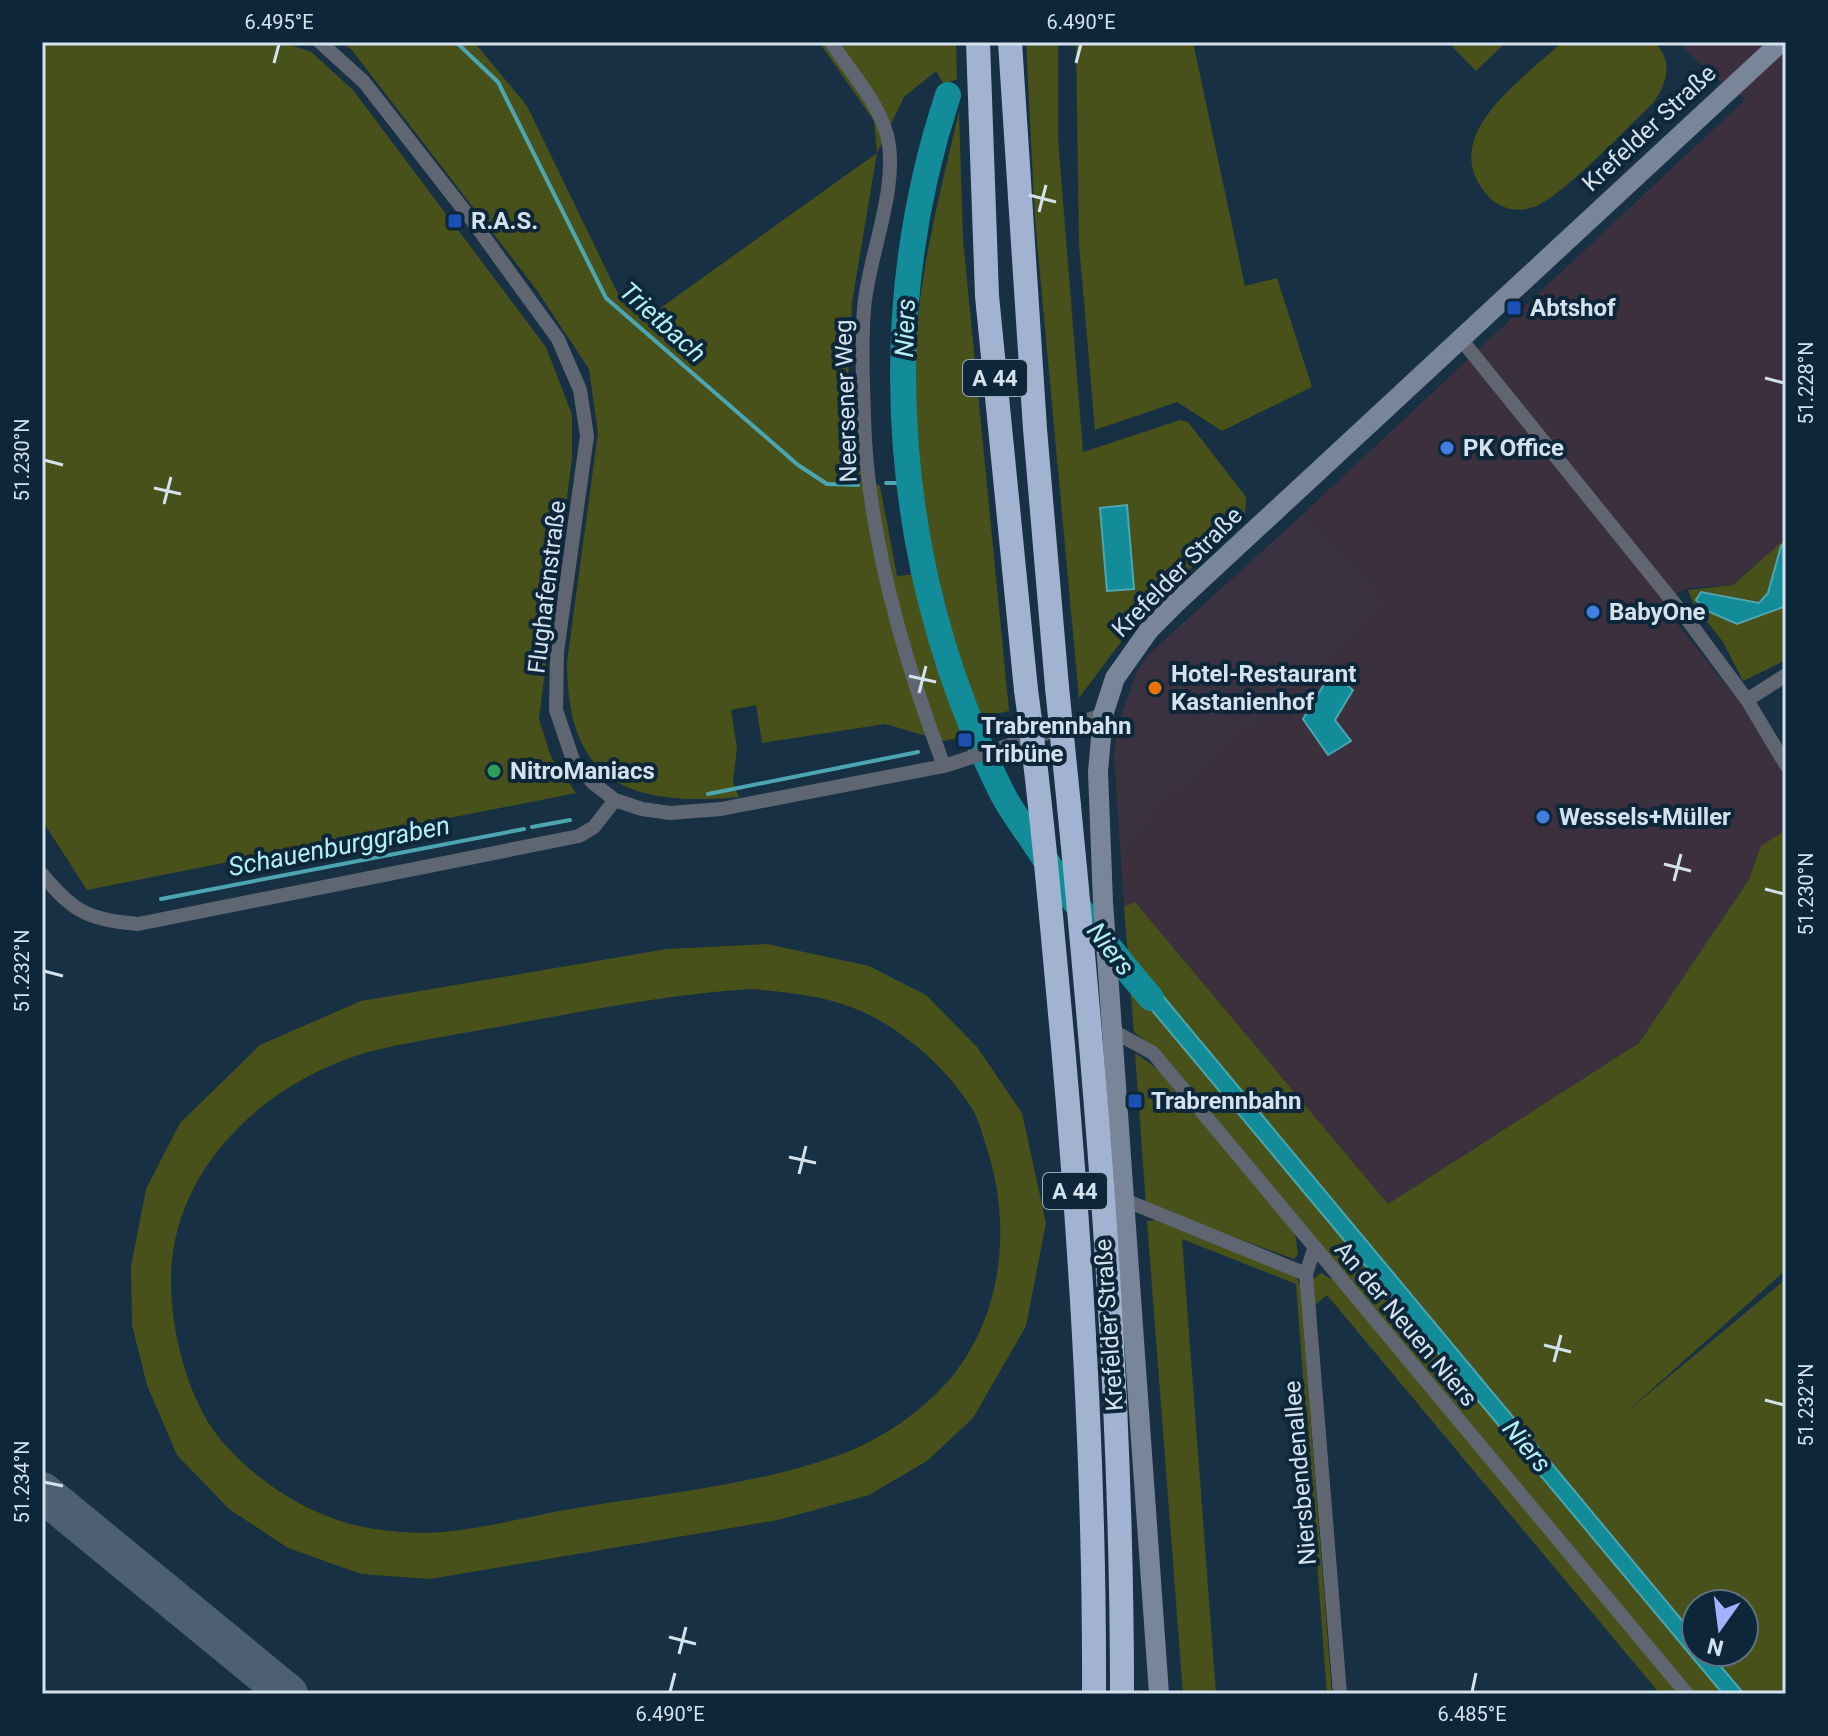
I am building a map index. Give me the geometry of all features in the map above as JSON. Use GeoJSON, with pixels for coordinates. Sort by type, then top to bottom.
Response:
{"type":"FeatureCollection","features":[{"type":"Feature","properties":{"kind":"highway","name":"A 44"},"geometry":{"type":"LineString","coordinates":[[978,42],[987,296],[1026,690],[1041,805],[1077,1207],[1091,1468],[1094,1694]]}},
{"type":"Feature","properties":{"kind":"highway","name":"A 44"},"geometry":{"type":"LineString","coordinates":[[1010,42],[1035,429],[1108,1248],[1119,1463],[1122,1694]]}},
{"type":"Feature","properties":{"kind":"street","name":"Flughafenstraße"},"geometry":{"type":"LineString","coordinates":[[320,42],[364,82],[474,223],[558,339],[580,390],[587,436],[557,652],[556,710],[573,760],[593,783],[615,800],[670,813],[721,809],[944,766],[1103,715]]}},
{"type":"Feature","properties":{"kind":"street","name":"Neersener Weg"},"geometry":{"type":"LineString","coordinates":[[831,42],[876,110],[889,145],[887,185],[864,308],[864,421],[877,530],[900,625],[944,766]]}},
{"type":"Feature","properties":{"kind":"street","name":"Krefelder Straße"},"geometry":{"type":"LineString","coordinates":[[1159,1694],[1127,1201],[1103,902],[1098,772],[1103,715],[1115,678],[1149,630],[1781,42]]}},
{"type":"Feature","properties":{"kind":"street"},"geometry":{"type":"LineString","coordinates":[[1460,338],[1687,619],[1747,700],[1786,765]]}},
{"type":"Feature","properties":{"kind":"street"},"geometry":{"type":"LineString","coordinates":[[1747,700],[1786,675]]}},
{"type":"Feature","properties":{"kind":"street"},"geometry":{"type":"LineString","coordinates":[[42,874],[66,903],[84,915],[138,924],[579,836],[594,827],[615,800]]}},
{"type":"Feature","properties":{"kind":"street","name":"An der Neuen Niers"},"geometry":{"type":"LineString","coordinates":[[1113,1031],[1153,1053],[1687,1694]]}},
{"type":"Feature","properties":{"kind":"street"},"geometry":{"type":"LineString","coordinates":[[1127,1201],[1306,1274]]}},
{"type":"Feature","properties":{"kind":"street","name":"Niersbendenallee"},"geometry":{"type":"LineString","coordinates":[[1314,1249],[1306,1274],[1340,1694]]}},
{"type":"Feature","properties":{"kind":"shaded area"},"geometry":{"type":"Polygon","coordinates":[[[42,42],[281,42],[311,52],[353,90],[546,347],[572,415],[572,458],[539,719],[551,757],[576,793],[87,890],[42,820],[42,42]]]}},
{"type":"Feature","properties":{"kind":"shaded area"},"geometry":{"type":"Polygon","coordinates":[[[338,42],[474,42],[527,106],[617,292],[645,319],[877,153],[852,302],[846,424],[864,459],[865,478],[880,486],[897,576],[917,574],[973,734],[944,741],[885,724],[762,743],[756,705],[731,710],[737,748],[733,782],[739,797],[667,797],[637,791],[612,779],[593,761],[579,736],[570,703],[567,662],[598,433],[589,369],[536,289],[351,49],[338,42]]]}},
{"type":"Feature","properties":{"kind":"shaded area"},"geometry":{"type":"Polygon","coordinates":[[[819,42],[956,42],[957,79],[944,85],[936,71],[904,97],[877,153],[874,121],[819,42]]]}},
{"type":"Feature","properties":{"kind":"shaded area"},"geometry":{"type":"Polygon","coordinates":[[[1026,42],[1058,42],[1058,138],[1083,452],[1180,420],[1188,422],[1246,497],[1245,516],[1135,623],[1079,698],[1035,220],[1026,42]],[[1127,505],[1100,508],[1107,591],[1134,588],[1127,505]]]}},
{"type":"Feature","properties":{"kind":"shaded area"},"geometry":{"type":"Polygon","coordinates":[[[1076,42],[1193,42],[1245,286],[1277,278],[1312,387],[1222,431],[1177,402],[1095,430],[1079,244],[1076,42]]]}},
{"type":"Feature","properties":{"kind":"shaded area"},"geometry":{"type":"Polygon","coordinates":[[[1448,42],[1506,42],[1476,71],[1448,42]]]}},
{"type":"Feature","properties":{"kind":"shaded area"},"geometry":{"type":"Polygon","coordinates":[[[1562,42],[1654,42],[1664,57],[1665,79],[1654,102],[1561,190],[1534,207],[1516,210],[1504,207],[1489,197],[1475,175],[1471,153],[1477,132],[1506,93],[1562,42]]]}},
{"type":"Feature","properties":{"kind":"shaded area"},"geometry":{"type":"Polygon","coordinates":[[[1679,42],[1786,42],[1786,538],[1733,585],[1687,588],[1661,603],[1740,703],[1786,776],[1786,830],[1761,847],[1748,881],[1639,1043],[1388,1204],[1135,902],[1124,907],[1121,860],[1160,809],[1390,604],[1304,513],[1746,99],[1711,75],[1679,42]]]}},
{"type":"Feature","properties":{"kind":"shaded area"},"geometry":{"type":"Polygon","coordinates":[[[959,111],[963,239],[1009,711],[977,718],[960,673],[934,580],[925,531],[915,433],[914,385],[919,309],[933,223],[959,111]]]}},
{"type":"Feature","properties":{"kind":"shaded area"},"geometry":{"type":"Polygon","coordinates":[[[1304,513],[1390,604],[1160,809],[1121,860],[1114,756],[1118,723],[1137,671],[1148,655],[1304,513]]]}},
{"type":"Feature","properties":{"kind":"shaded area"},"geometry":{"type":"Polygon","coordinates":[[[1786,538],[1786,660],[1743,681],[1723,642],[1694,605],[1688,590],[1733,585],[1786,538]]]}},
{"type":"Feature","properties":{"kind":"shaded area"},"geometry":{"type":"Polygon","coordinates":[[[1786,830],[1786,1270],[1624,1414],[1786,1279],[1786,1694],[1744,1694],[1722,1668],[1760,1668],[1760,1588],[1680,1588],[1680,1618],[1128,954],[1124,907],[1135,902],[1388,1204],[1639,1043],[1748,881],[1761,846],[1786,830]]]}},
{"type":"Feature","properties":{"kind":"shaded area"},"geometry":{"type":"Polygon","coordinates":[[[767,944],[869,966],[926,995],[977,1047],[1022,1113],[1046,1223],[1026,1326],[973,1418],[927,1461],[869,1495],[778,1520],[430,1579],[361,1574],[288,1548],[229,1509],[177,1455],[147,1385],[132,1325],[131,1267],[146,1189],[180,1123],[260,1045],[361,1001],[667,949],[767,944]],[[750,989],[663,998],[577,1012],[376,1050],[339,1062],[304,1079],[271,1100],[241,1126],[215,1155],[194,1187],[180,1223],[171,1282],[175,1326],[186,1372],[203,1413],[227,1447],[275,1488],[331,1518],[389,1531],[446,1532],[704,1488],[802,1467],[848,1452],[889,1431],[937,1393],[975,1341],[996,1281],[1000,1218],[996,1186],[974,1112],[944,1072],[920,1049],[879,1020],[832,1001],[750,989]]]}},
{"type":"Feature","properties":{"kind":"shaded area"},"geometry":{"type":"Polygon","coordinates":[[[1130,984],[1680,1643],[1680,1668],[1701,1668],[1723,1694],[1693,1694],[1157,1050],[1134,1032],[1130,984]]]}},
{"type":"Feature","properties":{"kind":"shaded area"},"geometry":{"type":"Polygon","coordinates":[[[1135,1053],[1163,1073],[1295,1233],[1298,1254],[1294,1259],[1146,1205],[1135,1053]]]}},
{"type":"Feature","properties":{"kind":"shaded area"},"geometry":{"type":"Polygon","coordinates":[[[1155,1220],[1295,1275],[1300,1285],[1332,1694],[1327,1694],[1296,1284],[1182,1239],[1216,1694],[1183,1694],[1147,1221],[1155,1220]]]}},
{"type":"Feature","properties":{"kind":"shaded area"},"geometry":{"type":"Polygon","coordinates":[[[1321,1273],[1335,1281],[1680,1694],[1660,1694],[1327,1295],[1315,1305],[1313,1279],[1321,1273]]]}},
{"type":"Feature","properties":{"kind":"water"},"geometry":{"type":"Polygon","coordinates":[[[1127,505],[1134,589],[1107,591],[1100,508],[1127,505]]]}},
{"type":"Feature","properties":{"kind":"water"},"geometry":{"type":"Polygon","coordinates":[[[1786,542],[1786,606],[1737,624],[1705,610],[1696,600],[1701,592],[1759,603],[1768,593],[1781,546],[1786,542]]]}},
{"type":"Feature","properties":{"kind":"water"},"geometry":{"type":"Polygon","coordinates":[[[1331,673],[1353,690],[1335,720],[1351,741],[1328,755],[1303,719],[1331,673]]]}},
{"type":"Feature","properties":{"kind":"water"},"geometry":{"type":"Polygon","coordinates":[[[1128,954],[1680,1618],[1680,1643],[1130,984],[1128,954]]]}},
{"type":"Feature","properties":{"kind":"water"},"geometry":{"type":"Polygon","coordinates":[[[1701,1668],[1722,1668],[1744,1694],[1723,1694],[1701,1668]]]}},
{"type":"Feature","properties":{"kind":"waterway","name":"Trietbach"},"geometry":{"type":"LineString","coordinates":[[456,42],[498,82],[606,298],[798,465],[827,484],[858,485]]}},
{"type":"Feature","properties":{"kind":"waterway","name":"Niers"},"geometry":{"type":"LineString","coordinates":[[948,95],[924,182],[909,271],[903,360],[906,449],[917,538],[937,625],[966,710],[1002,793],[1076,904],[1151,998]]}},
{"type":"Feature","properties":{"kind":"waterway","name":"Trietbach"},"geometry":{"type":"LineString","coordinates":[[886,483],[907,483]]}},
{"type":"Feature","properties":{"kind":"waterway","name":"Schauenburggraben"},"geometry":{"type":"LineString","coordinates":[[708,794],[918,752]]}},
{"type":"Feature","properties":{"kind":"waterway","name":"Schauenburggraben"},"geometry":{"type":"LineString","coordinates":[[532,827],[570,820]]}},
{"type":"Feature","properties":{"kind":"waterway","name":"Schauenburggraben"},"geometry":{"type":"LineString","coordinates":[[161,899],[524,829]]}},
{"type":"Feature","properties":{"kind":"taxiway"},"geometry":{"type":"LineString","coordinates":[[42,1492],[288,1694]]}},
{"type":"Feature","properties":{"kind":"place","name":"R.A.S."},"geometry":{"type":"Point","coordinates":[455,221]}},
{"type":"Feature","properties":{"kind":"place","name":"Abtshof"},"geometry":{"type":"Point","coordinates":[1514,308]}},
{"type":"Feature","properties":{"kind":"place","name":"PK Office"},"geometry":{"type":"Point","coordinates":[1447,448]}},
{"type":"Feature","properties":{"kind":"place","name":"BabyOne"},"geometry":{"type":"Point","coordinates":[1593,612]}},
{"type":"Feature","properties":{"kind":"place","name":"Hotel-Restaurant Kastanienhof"},"geometry":{"type":"Point","coordinates":[1155,688]}},
{"type":"Feature","properties":{"kind":"place","name":"Trabrennbahn Tribüne"},"geometry":{"type":"Point","coordinates":[965,740]}},
{"type":"Feature","properties":{"kind":"place","name":"NitroManiacs"},"geometry":{"type":"Point","coordinates":[494,771]}},
{"type":"Feature","properties":{"kind":"place","name":"Wessels+Müller"},"geometry":{"type":"Point","coordinates":[1543,817]}},
{"type":"Feature","properties":{"kind":"place","name":"Trabrennbahn"},"geometry":{"type":"Point","coordinates":[1135,1101]}}]}
